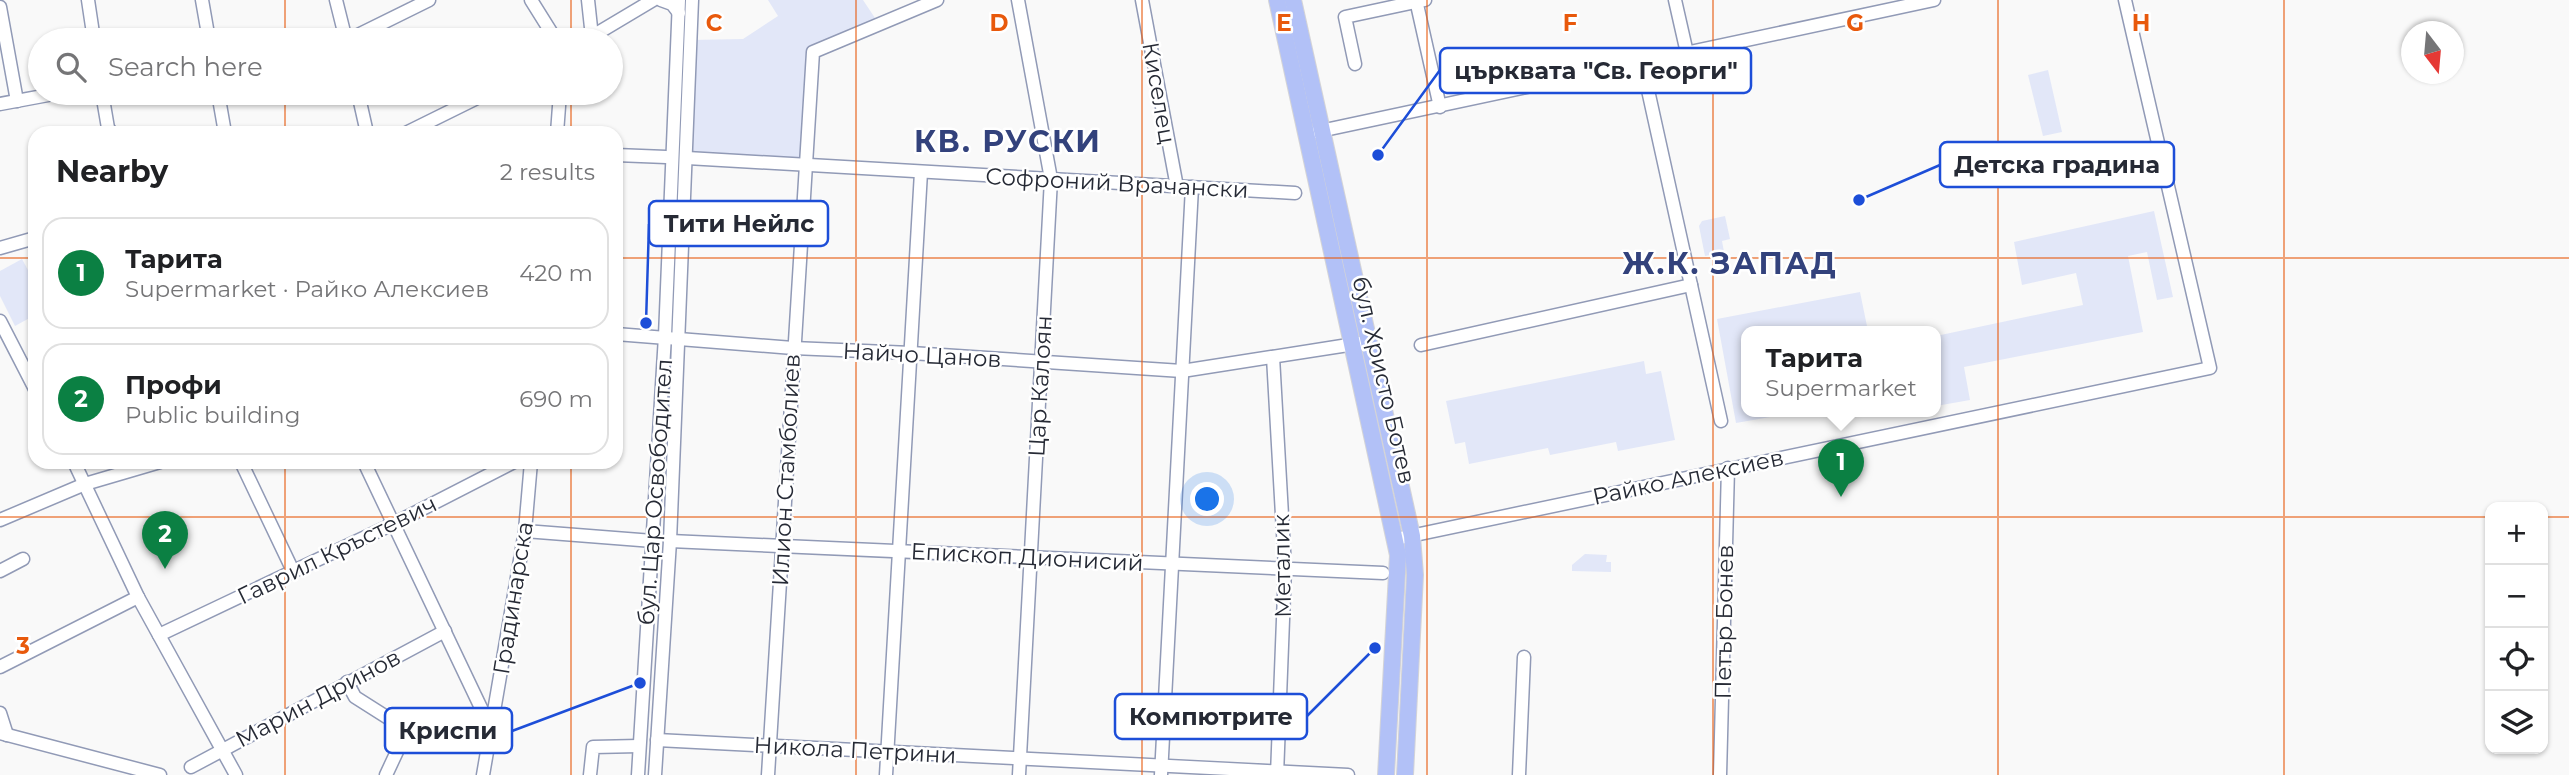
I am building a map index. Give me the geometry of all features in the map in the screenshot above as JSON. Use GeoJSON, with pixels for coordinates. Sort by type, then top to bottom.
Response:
{"type":"FeatureCollection","features":[{"type":"Feature","properties":{"kind":"main road","name":"бул. Христо Ботев"},"geometry":{"type":"LineString","coordinates":[[1277,0],[1369,341],[1404,537],[1398,574],[1386,775]]}},
{"type":"Feature","properties":{"kind":"main road","name":"бул. Христо Ботев"},"geometry":{"type":"LineString","coordinates":[[1293,0],[1352,344],[1415,575],[1405,775]]}},
{"type":"Feature","properties":{"kind":"street"},"geometry":{"type":"LineString","coordinates":[[88,0],[92,28]]}},
{"type":"Feature","properties":{"kind":"street"},"geometry":{"type":"LineString","coordinates":[[202,0],[207,28]]}},
{"type":"Feature","properties":{"kind":"street"},"geometry":{"type":"LineString","coordinates":[[336,0],[344,28]]}},
{"type":"Feature","properties":{"kind":"street"},"geometry":{"type":"LineString","coordinates":[[372,28],[429,0]]}},
{"type":"Feature","properties":{"kind":"street"},"geometry":{"type":"LineString","coordinates":[[531,0],[548,28]]}},
{"type":"Feature","properties":{"kind":"street"},"geometry":{"type":"LineString","coordinates":[[588,0],[589,28]]}},
{"type":"Feature","properties":{"kind":"street"},"geometry":{"type":"LineString","coordinates":[[606,28],[653,0]]}},
{"type":"Feature","properties":{"kind":"street"},"geometry":{"type":"LineString","coordinates":[[661,0],[679,6]]}},
{"type":"Feature","properties":{"kind":"street","name":"бул. Цар Освободител"},"geometry":{"type":"LineString","coordinates":[[655,775],[670,541],[692,0]]}},
{"type":"Feature","properties":{"kind":"street","name":"Илион Стамболиев"},"geometry":{"type":"LineString","coordinates":[[768,775],[813,52],[937,0]]}},
{"type":"Feature","properties":{"kind":"street","name":"Цар Калоян"},"geometry":{"type":"LineString","coordinates":[[1018,0],[1051,179],[1019,775]]}},
{"type":"Feature","properties":{"kind":"street","name":"Киселец"},"geometry":{"type":"LineString","coordinates":[[1142,0],[1177,187]]}},
{"type":"Feature","properties":{"kind":"street"},"geometry":{"type":"LineString","coordinates":[[1675,0],[1686,53]]}},
{"type":"Feature","properties":{"kind":"street"},"geometry":{"type":"LineString","coordinates":[[1314,133],[1934,0]]}},
{"type":"Feature","properties":{"kind":"street","name":"Райко Алексиев"},"geometry":{"type":"LineString","coordinates":[[1404,537],[2210,368],[2125,0]]}},
{"type":"Feature","properties":{"kind":"street"},"geometry":{"type":"LineString","coordinates":[[1355,64],[1345,17],[1420,1],[1440,107]]}},
{"type":"Feature","properties":{"kind":"street","name":"бул. Цар Освободител"},"geometry":{"type":"LineString","coordinates":[[638,775],[665,336],[679,6]]}},
{"type":"Feature","properties":{"kind":"street"},"geometry":{"type":"LineString","coordinates":[[0,7],[17,101]]}},
{"type":"Feature","properties":{"kind":"street"},"geometry":{"type":"LineString","coordinates":[[1642,63],[1721,421]]}},
{"type":"Feature","properties":{"kind":"street"},"geometry":{"type":"LineString","coordinates":[[0,104],[28,99]]}},
{"type":"Feature","properties":{"kind":"street"},"geometry":{"type":"LineString","coordinates":[[105,105],[108,126]]}},
{"type":"Feature","properties":{"kind":"street"},"geometry":{"type":"LineString","coordinates":[[220,105],[224,126]]}},
{"type":"Feature","properties":{"kind":"street"},"geometry":{"type":"LineString","coordinates":[[361,105],[365,126]]}},
{"type":"Feature","properties":{"kind":"street"},"geometry":{"type":"LineString","coordinates":[[431,126],[466,105]]}},
{"type":"Feature","properties":{"kind":"street"},"geometry":{"type":"LineString","coordinates":[[557,126],[559,105]]}},
{"type":"Feature","properties":{"kind":"street"},"geometry":{"type":"LineString","coordinates":[[623,155],[666,157]]}},
{"type":"Feature","properties":{"kind":"street","name":"Софроний Врачански"},"geometry":{"type":"LineString","coordinates":[[687,158],[1295,193]]}},
{"type":"Feature","properties":{"kind":"street"},"geometry":{"type":"LineString","coordinates":[[886,775],[921,172]]}},
{"type":"Feature","properties":{"kind":"street"},"geometry":{"type":"LineString","coordinates":[[1161,770],[1192,187]]}},
{"type":"Feature","properties":{"kind":"street"},"geometry":{"type":"LineString","coordinates":[[0,248],[28,240]]}},
{"type":"Feature","properties":{"kind":"street"},"geometry":{"type":"LineString","coordinates":[[1421,345],[1691,285]]}},
{"type":"Feature","properties":{"kind":"street"},"geometry":{"type":"LineString","coordinates":[[0,321],[28,368]]}},
{"type":"Feature","properties":{"kind":"street","name":"Найчо Цанов"},"geometry":{"type":"LineString","coordinates":[[623,334],[793,348],[911,353],[1182,372],[1369,341]]}},
{"type":"Feature","properties":{"kind":"street","name":"Металик"},"geometry":{"type":"LineString","coordinates":[[1273,357],[1285,568],[1277,773]]}},
{"type":"Feature","properties":{"kind":"street","name":"Петър Бонев"},"geometry":{"type":"LineString","coordinates":[[1720,775],[1728,468]]}},
{"type":"Feature","properties":{"kind":"street"},"geometry":{"type":"LineString","coordinates":[[78,469],[138,597],[236,775]]}},
{"type":"Feature","properties":{"kind":"street"},"geometry":{"type":"LineString","coordinates":[[0,520],[85,484],[136,469]]}},
{"type":"Feature","properties":{"kind":"street"},"geometry":{"type":"LineString","coordinates":[[244,469],[293,572]]}},
{"type":"Feature","properties":{"kind":"street"},"geometry":{"type":"LineString","coordinates":[[368,469],[492,732]]}},
{"type":"Feature","properties":{"kind":"street","name":"Гаврил Кръстевич"},"geometry":{"type":"LineString","coordinates":[[159,635],[395,523],[500,469]]}},
{"type":"Feature","properties":{"kind":"street","name":"Градинарска"},"geometry":{"type":"LineString","coordinates":[[483,775],[525,531],[530,469]]}},
{"type":"Feature","properties":{"kind":"street"},"geometry":{"type":"LineString","coordinates":[[525,531],[653,541]]}},
{"type":"Feature","properties":{"kind":"street","name":"Епископ Дионисий"},"geometry":{"type":"LineString","coordinates":[[670,541],[1383,573]]}},
{"type":"Feature","properties":{"kind":"street"},"geometry":{"type":"LineString","coordinates":[[0,571],[23,559]]}},
{"type":"Feature","properties":{"kind":"street"},"geometry":{"type":"LineString","coordinates":[[0,667],[138,597]]}},
{"type":"Feature","properties":{"kind":"street","name":"Марин Дринов"},"geometry":{"type":"LineString","coordinates":[[191,767],[445,631]]}},
{"type":"Feature","properties":{"kind":"street"},"geometry":{"type":"LineString","coordinates":[[1519,775],[1524,657]]}},
{"type":"Feature","properties":{"kind":"street"},"geometry":{"type":"LineString","coordinates":[[347,682],[355,697],[407,730],[386,775]]}},
{"type":"Feature","properties":{"kind":"street"},"geometry":{"type":"LineString","coordinates":[[0,713],[4,734],[160,775]]}},
{"type":"Feature","properties":{"kind":"street","name":"Никола Петрини"},"geometry":{"type":"LineString","coordinates":[[657,740],[1020,758],[1161,770],[1348,775]]}},
{"type":"Feature","properties":{"kind":"street"},"geometry":{"type":"LineString","coordinates":[[590,775],[593,747],[639,746]]}},
{"type":"Feature","properties":{"kind":"shaded area"},"geometry":{"type":"Polygon","coordinates":[[[768,0],[863,0],[879,24],[813,52],[804,165],[687,158],[691,40],[743,39],[778,16],[768,0]]]}},
{"type":"Feature","properties":{"kind":"shaded area"},"geometry":{"type":"Polygon","coordinates":[[[2048,70],[2062,132],[2043,136],[2028,75],[2048,70]]]}},
{"type":"Feature","properties":{"kind":"shaded area"},"geometry":{"type":"Polygon","coordinates":[[[2154,211],[2173,297],[2157,300],[2147,252],[2128,256],[2143,332],[1964,367],[1970,400],[1941,405],[1941,335],[2083,305],[2076,273],[2022,285],[2014,242],[2154,211]]]}},
{"type":"Feature","properties":{"kind":"shaded area"},"geometry":{"type":"Polygon","coordinates":[[[1725,216],[1730,239],[1722,241],[1724,252],[1705,256],[1699,226],[1702,221],[1725,216]]]}},
{"type":"Feature","properties":{"kind":"shaded area"},"geometry":{"type":"Polygon","coordinates":[[[22,259],[28,270],[28,319],[15,326],[0,296],[0,271],[22,259]]]}},
{"type":"Feature","properties":{"kind":"shaded area"},"geometry":{"type":"Polygon","coordinates":[[[1860,292],[1867,326],[1741,326],[1741,417],[1770,417],[1736,423],[1717,319],[1860,292]]]}},
{"type":"Feature","properties":{"kind":"shaded area"},"geometry":{"type":"Polygon","coordinates":[[[1644,361],[1646,374],[1661,371],[1675,440],[1618,451],[1616,442],[1550,455],[1548,448],[1469,464],[1465,442],[1455,444],[1446,401],[1644,361]]]}},
{"type":"Feature","properties":{"kind":"shaded area"},"geometry":{"type":"Polygon","coordinates":[[[1585,554],[1607,555],[1606,562],[1611,562],[1611,572],[1572,571],[1572,565],[1585,554]]]}},
{"type":"Feature","properties":{"kind":"place","name":"църквата \"Св. Георги\""},"geometry":{"type":"Point","coordinates":[1378,155]}},
{"type":"Feature","properties":{"kind":"place","name":"Детска градина"},"geometry":{"type":"Point","coordinates":[1859,200]}},
{"type":"Feature","properties":{"kind":"place","name":"Тити Нейлс"},"geometry":{"type":"Point","coordinates":[646,323]}},
{"type":"Feature","properties":{"kind":"place","name":"Тарита"},"geometry":{"type":"Point","coordinates":[1841,497]}},
{"type":"Feature","properties":{"kind":"place","name":"Профи"},"geometry":{"type":"Point","coordinates":[165,569]}},
{"type":"Feature","properties":{"kind":"place","name":"Компютрите"},"geometry":{"type":"Point","coordinates":[1375,648]}},
{"type":"Feature","properties":{"kind":"place","name":"Криспи"},"geometry":{"type":"Point","coordinates":[640,683]}},
{"type":"Feature","properties":{"kind":"district","name":"КВ. РУСКИ"},"geometry":{"type":"Point","coordinates":[1008,141]}},
{"type":"Feature","properties":{"kind":"district","name":"Ж.К. ЗАПАД"},"geometry":{"type":"Point","coordinates":[1730,263]}}]}
